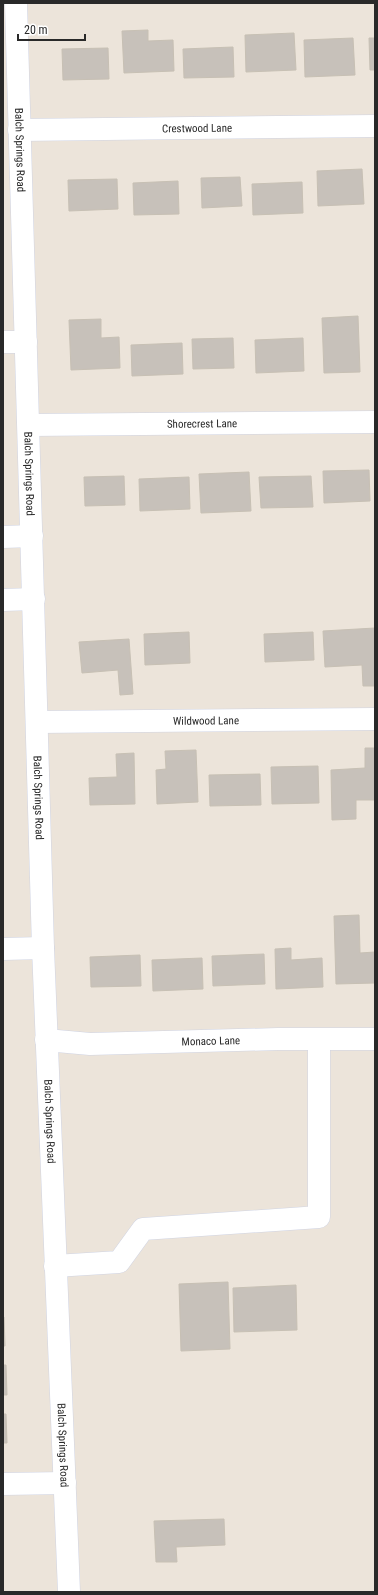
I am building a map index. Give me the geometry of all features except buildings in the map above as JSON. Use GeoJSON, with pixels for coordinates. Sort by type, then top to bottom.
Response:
{"type":"FeatureCollection","features":[{"type":"Feature","properties":{"kind":"street","name":"Balch Springs Road"},"geometry":{"type":"LineString","coordinates":[[16,3],[10,26],[19,130],[29,424],[46,1040],[69,1592]]}},
{"type":"Feature","properties":{"kind":"street","name":"Crestwood Lane"},"geometry":{"type":"LineString","coordinates":[[19,130],[375,126]]}},
{"type":"Feature","properties":{"kind":"street"},"geometry":{"type":"LineString","coordinates":[[3,342],[26,342]]}},
{"type":"Feature","properties":{"kind":"street","name":"Shorecrest Lane"},"geometry":{"type":"LineString","coordinates":[[29,424],[375,422]]}},
{"type":"Feature","properties":{"kind":"street"},"geometry":{"type":"LineString","coordinates":[[3,537],[32,536]]}},
{"type":"Feature","properties":{"kind":"street"},"geometry":{"type":"LineString","coordinates":[[3,600],[34,599]]}},
{"type":"Feature","properties":{"kind":"street","name":"Wildwood Lane"},"geometry":{"type":"LineString","coordinates":[[37,722],[375,719]]}},
{"type":"Feature","properties":{"kind":"street"},"geometry":{"type":"LineString","coordinates":[[3,949],[43,948]]}},
{"type":"Feature","properties":{"kind":"street","name":"Monaco Lane"},"geometry":{"type":"LineString","coordinates":[[46,1040],[90,1044],[375,1039]]}},
{"type":"Feature","properties":{"kind":"street"},"geometry":{"type":"LineString","coordinates":[[55,1266],[119,1262],[143,1229],[318,1217],[319,1040]]}},
{"type":"Feature","properties":{"kind":"street"},"geometry":{"type":"LineString","coordinates":[[3,1484],[65,1483]]}}]}
